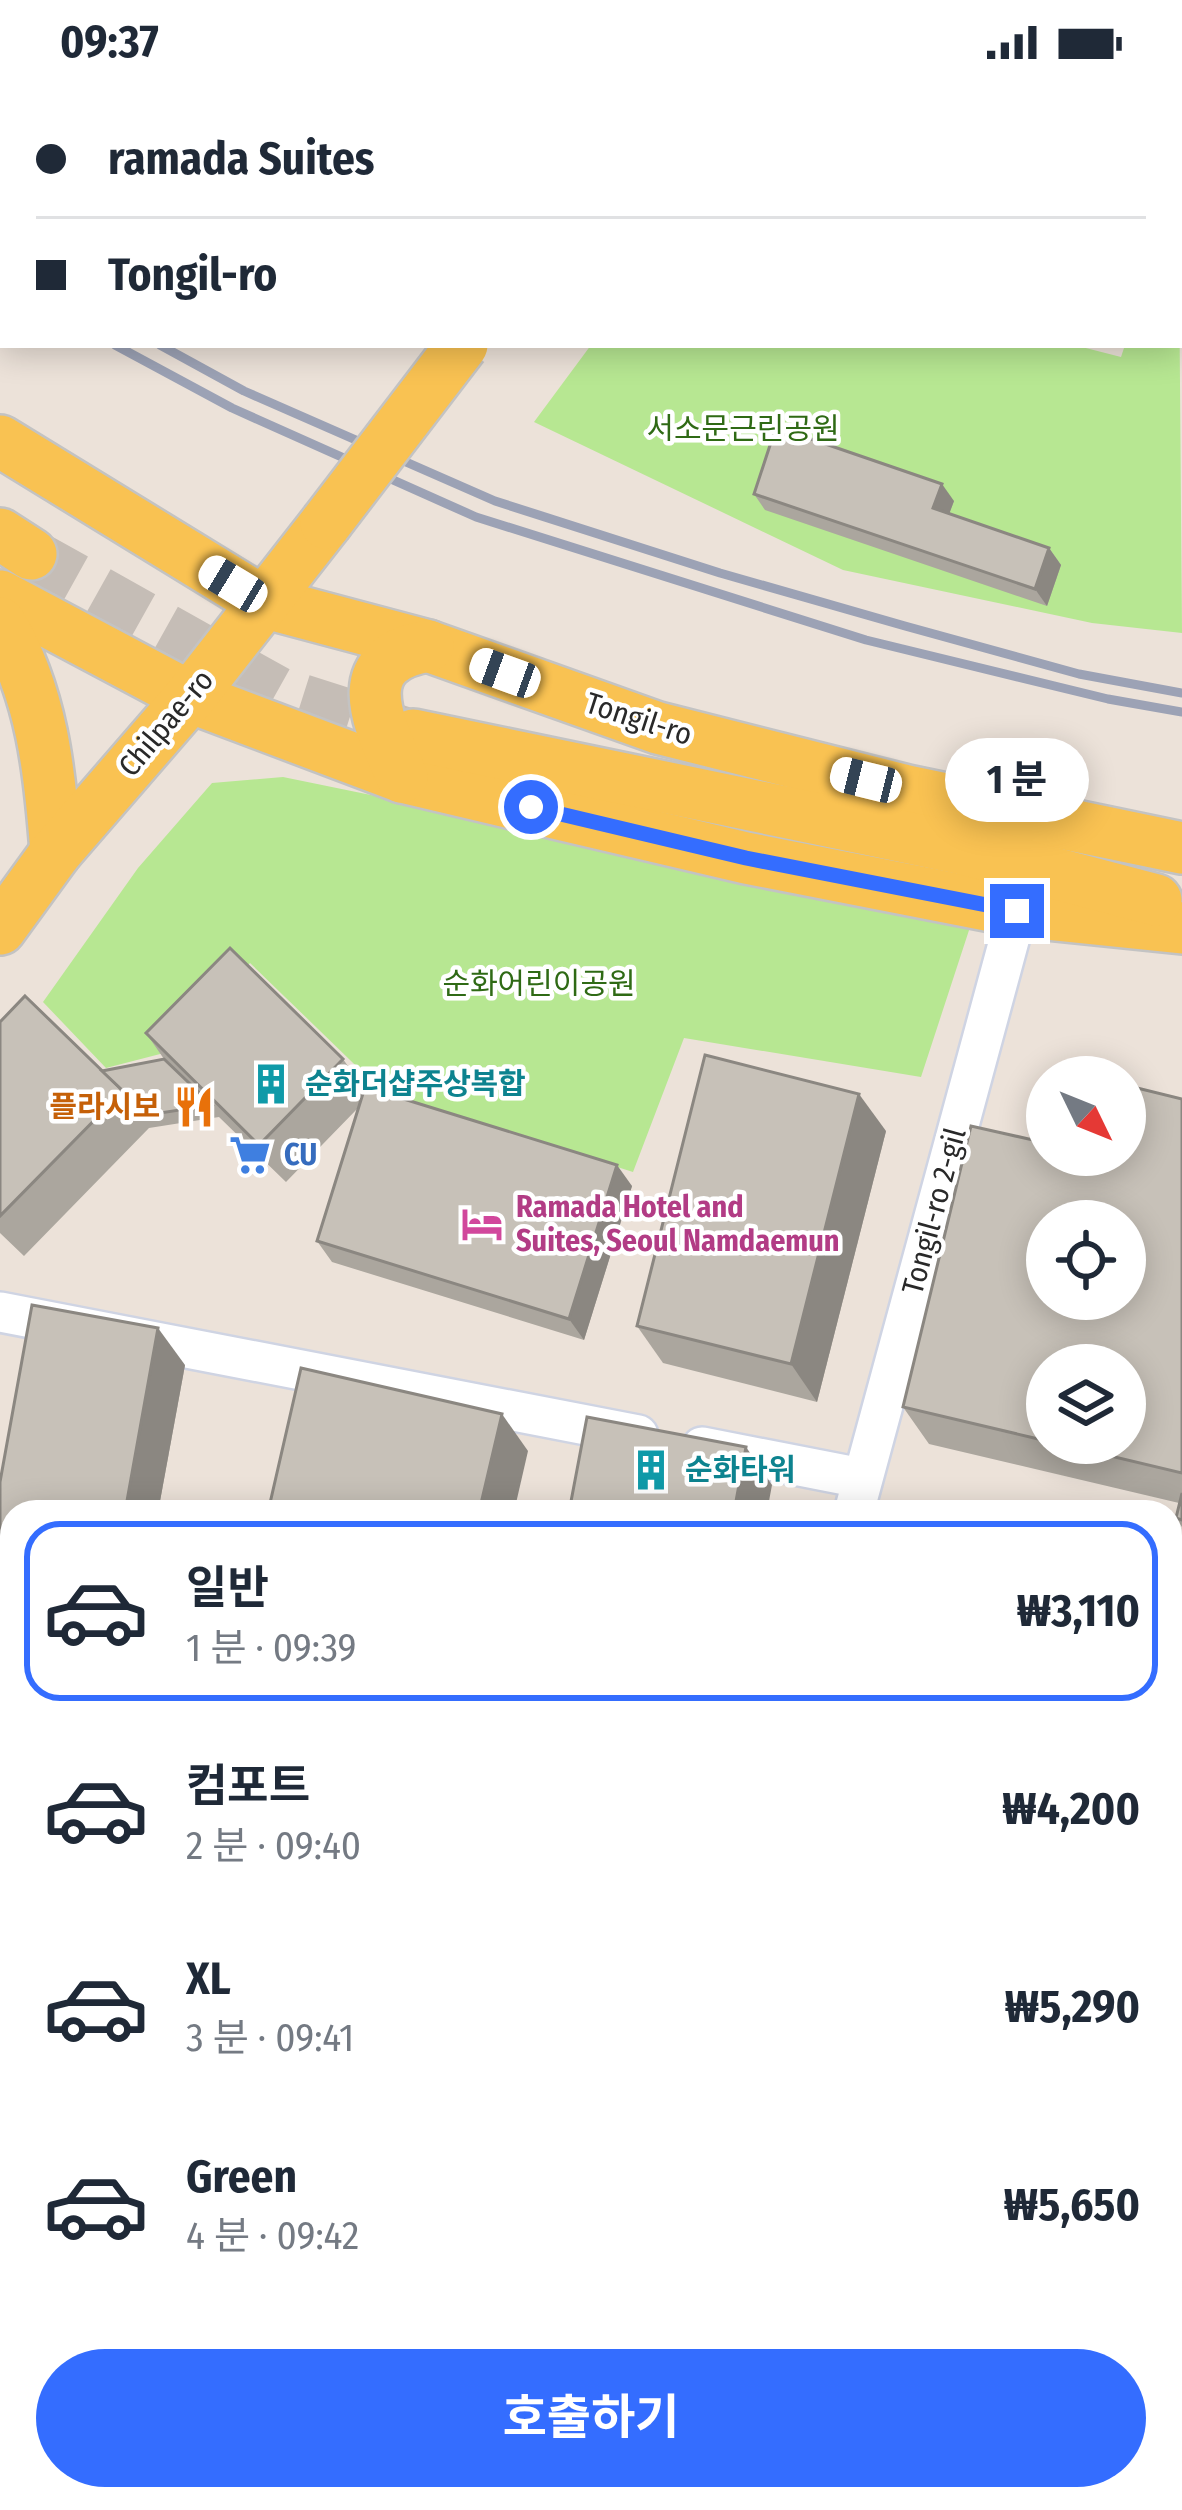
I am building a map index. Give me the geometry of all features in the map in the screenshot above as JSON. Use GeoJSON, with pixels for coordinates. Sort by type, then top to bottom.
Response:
{"type":"FeatureCollection","features":[{"type":"Feature","properties":{"kind":"main road","name":"Chilpae-ro"},"geometry":{"type":"LineString","coordinates":[[0,929],[56,852],[190,697],[460,348]]}},
{"type":"Feature","properties":{"kind":"main road","name":"Tongil-ro"},"geometry":{"type":"LineString","coordinates":[[0,441],[263,602],[428,646],[658,728],[907,791],[1182,848]]}},
{"type":"Feature","properties":{"kind":"main road","name":"Tongil-ro"},"geometry":{"type":"LineString","coordinates":[[0,596],[190,697],[407,756],[746,858],[1017,911],[1182,928]]}},
{"type":"Feature","properties":{"kind":"main road"},"geometry":{"type":"LineString","coordinates":[[0,623],[26,672],[40,722],[51,778],[56,852]]}},
{"type":"Feature","properties":{"kind":"main road"},"geometry":{"type":"LineString","coordinates":[[407,756],[377,722],[375,686],[382,669],[403,650],[428,646]]}},
{"type":"Feature","properties":{"kind":"main road","name":"Tongil-ro"},"geometry":{"type":"LineString","coordinates":[[407,756],[963,849],[1182,907]]}},
{"type":"Feature","properties":{"kind":"street","name":"Tongil-ro 2-gil"},"geometry":{"type":"LineString","coordinates":[[857,1495],[1017,911]]}},
{"type":"Feature","properties":{"kind":"street"},"geometry":{"type":"LineString","coordinates":[[0,1312],[857,1495]]}},
{"type":"Feature","properties":{"kind":"green space","name":"서소문근린공원"},"geometry":{"type":"Polygon","coordinates":[[[589,348],[1086,348],[1121,357],[1124,348],[1180,348],[1182,633],[1092,623],[843,570],[534,422],[589,348]]]}},
{"type":"Feature","properties":{"kind":"green space","name":"순화어린이공원"},"geometry":{"type":"Polygon","coordinates":[[[283,777],[973,918],[921,1077],[684,1038],[633,1172],[384,1093],[250,963],[164,1053],[106,1068],[43,1002],[138,868],[212,783],[283,777]]]}},
{"type":"Feature","properties":{"kind":"building"},"geometry":{"type":"Polygon","coordinates":[[[776,427],[942,484],[933,508],[1049,548],[1035,589],[754,494],[776,427]]]}},
{"type":"Feature","properties":{"kind":"building","name":"순화더샵주상복합"},"geometry":{"type":"Polygon","coordinates":[[[230,948],[343,1059],[259,1145],[146,1033],[230,948]]]}},
{"type":"Feature","properties":{"kind":"building"},"geometry":{"type":"Polygon","coordinates":[[[25,996],[123,1091],[0,1216],[0,1022],[25,996]]]}},
{"type":"Feature","properties":{"kind":"building"},"geometry":{"type":"Polygon","coordinates":[[[705,1055],[859,1094],[791,1364],[637,1326],[705,1055]]]}},
{"type":"Feature","properties":{"kind":"building"},"geometry":{"type":"Polygon","coordinates":[[[164,1059],[212,1105],[141,1116],[102,1071],[164,1059]]]}},
{"type":"Feature","properties":{"kind":"building","name":"Ramada Hotel and Suites, Seoul Namdaemun"},"geometry":{"type":"Polygon","coordinates":[[[365,1087],[617,1165],[569,1319],[317,1241],[365,1087]]]}},
{"type":"Feature","properties":{"kind":"building"},"geometry":{"type":"Polygon","coordinates":[[[1146,1090],[1182,1099],[1182,1473],[1144,1464],[1146,1344],[1026,1344],[1026,1436],[903,1407],[971,1126],[1026,1138],[1026,1176],[1146,1176],[1146,1090]]]}},
{"type":"Feature","properties":{"kind":"building"},"geometry":{"type":"Polygon","coordinates":[[[32,1305],[158,1328],[127,1500],[0,1500],[32,1305]]]}},
{"type":"Feature","properties":{"kind":"building"},"geometry":{"type":"Polygon","coordinates":[[[301,1368],[502,1414],[482,1500],[271,1500],[301,1368]]]}},
{"type":"Feature","properties":{"kind":"building"},"geometry":{"type":"Polygon","coordinates":[[[587,1417],[746,1447],[736,1500],[571,1500],[587,1417]]]}},
{"type":"Feature","properties":{"kind":"tunnel"},"geometry":{"type":"LineString","coordinates":[[31,554],[278,692],[413,735]]}},
{"type":"Feature","properties":{"kind":"railway"},"geometry":{"type":"LineString","coordinates":[[121,348],[232,408],[476,517],[866,640],[1108,699],[1182,712]]}},
{"type":"Feature","properties":{"kind":"railway"},"geometry":{"type":"LineString","coordinates":[[165,348],[244,391],[495,501],[905,626],[1079,674],[1182,693]]}},
{"type":"Feature","properties":{"kind":"place","name":"순화더샵주상복합"},"geometry":{"type":"Point","coordinates":[271,1084]}},
{"type":"Feature","properties":{"kind":"place","name":"플라시보"},"geometry":{"type":"Point","coordinates":[194,1107]}},
{"type":"Feature","properties":{"kind":"place","name":"CU"},"geometry":{"type":"Point","coordinates":[250,1155]}},
{"type":"Feature","properties":{"kind":"place","name":"Ramada Hotel and Suites, Seoul Namdaemun"},"geometry":{"type":"Point","coordinates":[482,1224]}},
{"type":"Feature","properties":{"kind":"place","name":"순화타워"},"geometry":{"type":"Point","coordinates":[651,1470]}},
{"type":"Feature","properties":{"kind":"route"},"geometry":{"type":"LineString","coordinates":[[531,807],[746,858],[1017,911]]}}]}
